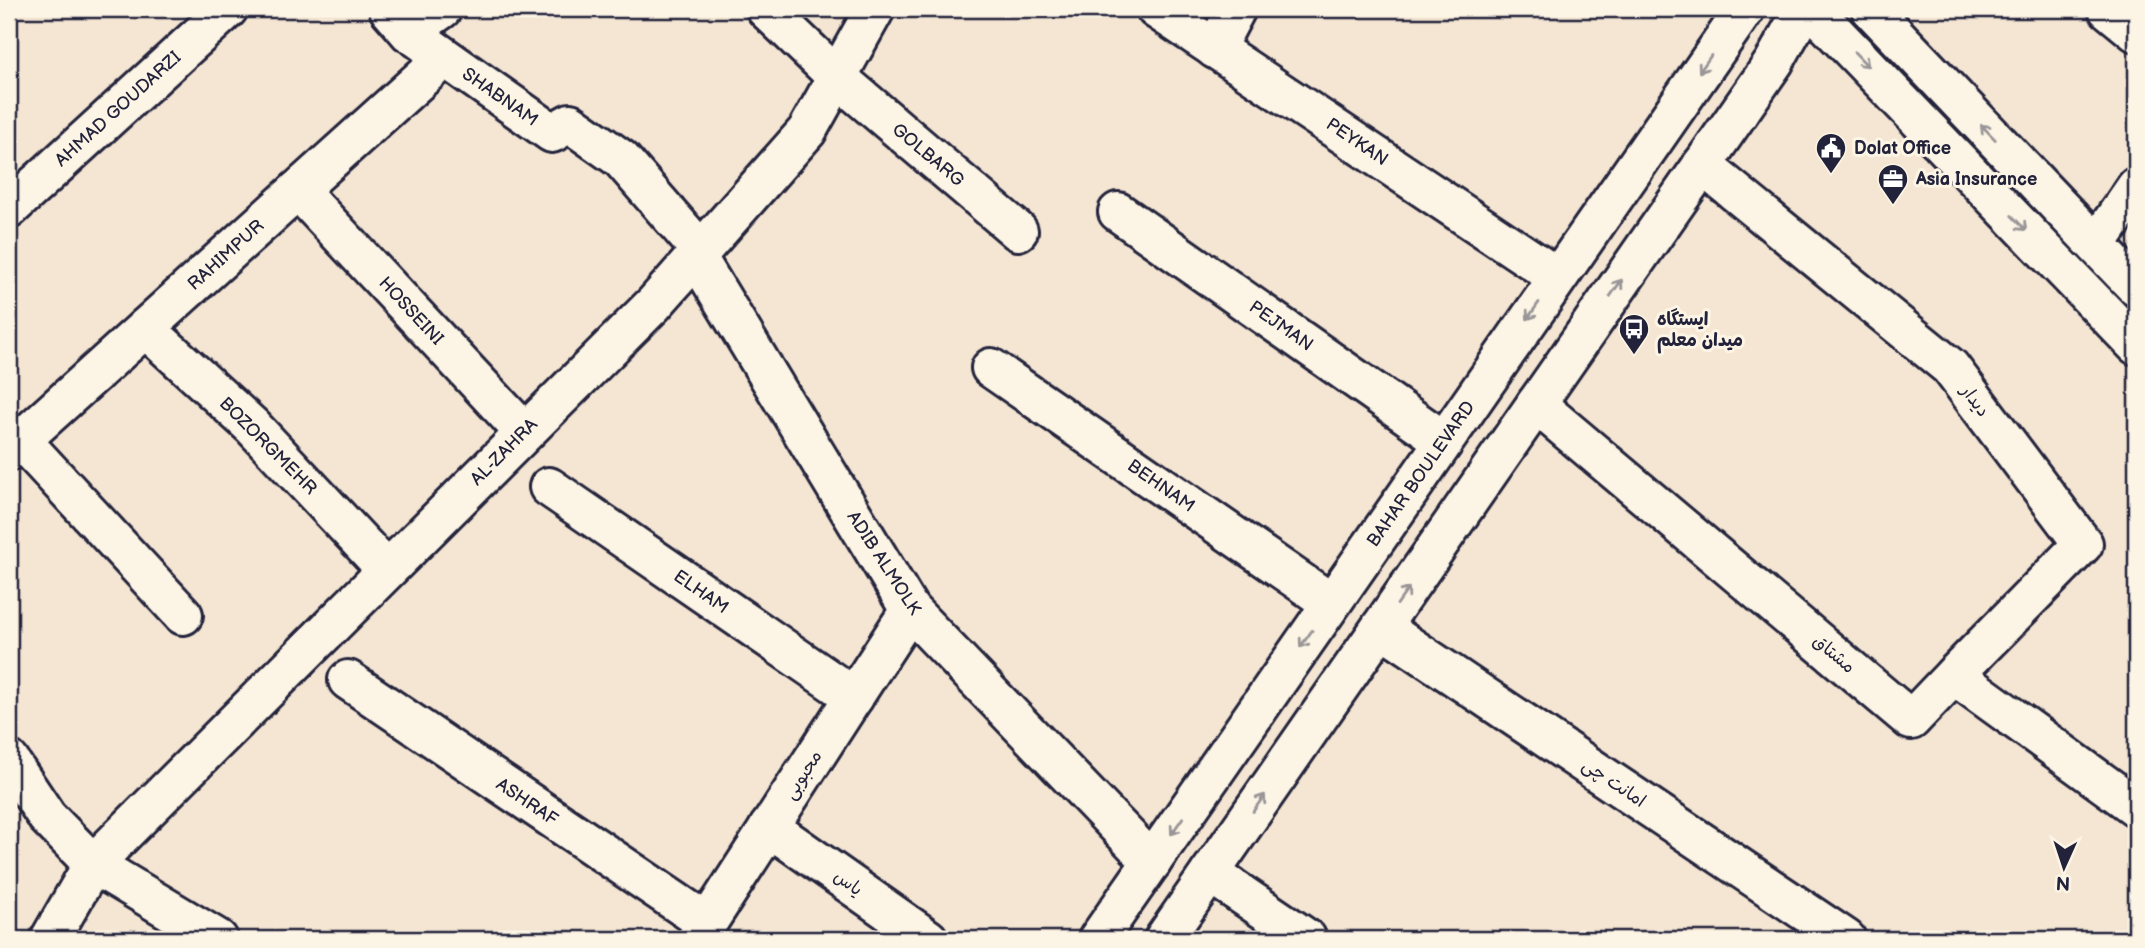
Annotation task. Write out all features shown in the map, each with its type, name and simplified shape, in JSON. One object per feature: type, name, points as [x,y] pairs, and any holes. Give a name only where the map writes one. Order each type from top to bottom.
[{"type":"street","name":"AHMAD GOUDARZI","points":[[9,209],[228,9]]},
{"type":"street","points":[[399,20],[442,9]]},
{"type":"street","name":"GOLBARG","points":[[766,9],[838,78],[1018,230]]},
{"type":"street","name":"AL-ZAHRA","points":[[50,939],[93,864],[654,304],[807,131],[875,9]]},
{"type":"street","name":"PEYKAN","points":[[1156,9],[1557,277]]},
{"type":"street","points":[[1215,49],[1236,9]]},
{"type":"street","name":"BAHAR BOULEVARD","points":[[1098,939],[1656,133],[1745,9]]},
{"type":"street","points":[[1164,939],[1809,9],[2136,345]]},
{"type":"street","points":[[1871,9],[2136,287]]},
{"type":"street","points":[[2108,9],[2136,32]]},
{"type":"street","name":"SHABNAM","points":[[399,20],[444,58],[552,133],[570,123],[621,159],[698,254]]},
{"type":"street","name":"RAHIMPUR","points":[[15,445],[444,58]]},
{"type":"street","points":[[1656,133],[1679,125],[1693,129],[1703,146],[1702,165]]},
{"type":"street","name":"دیدار","points":[[1702,165],[1950,367],[2083,544],[1955,675]]},
{"type":"street","points":[[2096,246],[2136,187]]},
{"type":"street","name":"HOSSEINI","points":[[298,190],[524,432]]},
{"type":"street","name":"PEJMAN","points":[[1118,212],[1444,441]]},
{"type":"street","name":"ADIB ALMOLK","points":[[698,254],[910,610],[1152,862]]},
{"type":"street","name":"BOZORGMEHR","points":[[145,328],[252,426],[386,569]]},
{"type":"street","name":"BEHNAM","points":[[991,368],[1331,603]]},
{"type":"street","name":"مشتاق","points":[[1536,404],[1912,720],[1955,675]]},
{"type":"street","points":[[15,445],[183,615]]},
{"type":"street","name":"ELHAM","points":[[549,487],[854,697]]},
{"type":"street","name":"محبوبی","points":[[702,931],[910,610]]},
{"type":"street","name":"امانت چی","points":[[1381,627],[1846,939]]},
{"type":"street","points":[[1955,675],[2136,807]]},
{"type":"street","points":[[1279,679],[1325,707]]},
{"type":"street","name":"ASHRAF","points":[[348,680],[702,931]]},
{"type":"street","points":[[9,760],[47,817],[93,864],[218,939]]},
{"type":"street","name":"یاس","points":[[769,827],[928,939]]},
{"type":"street","points":[[1210,873],[1307,939]]},
{"type":"place","name":"Dolat Office","points":[[1831,175]]},
{"type":"place","name":"Asia Insurance","points":[[1893,206]]},
{"type":"place","name":"ایستگاه میدان معلم","points":[[1634,356]]}]
